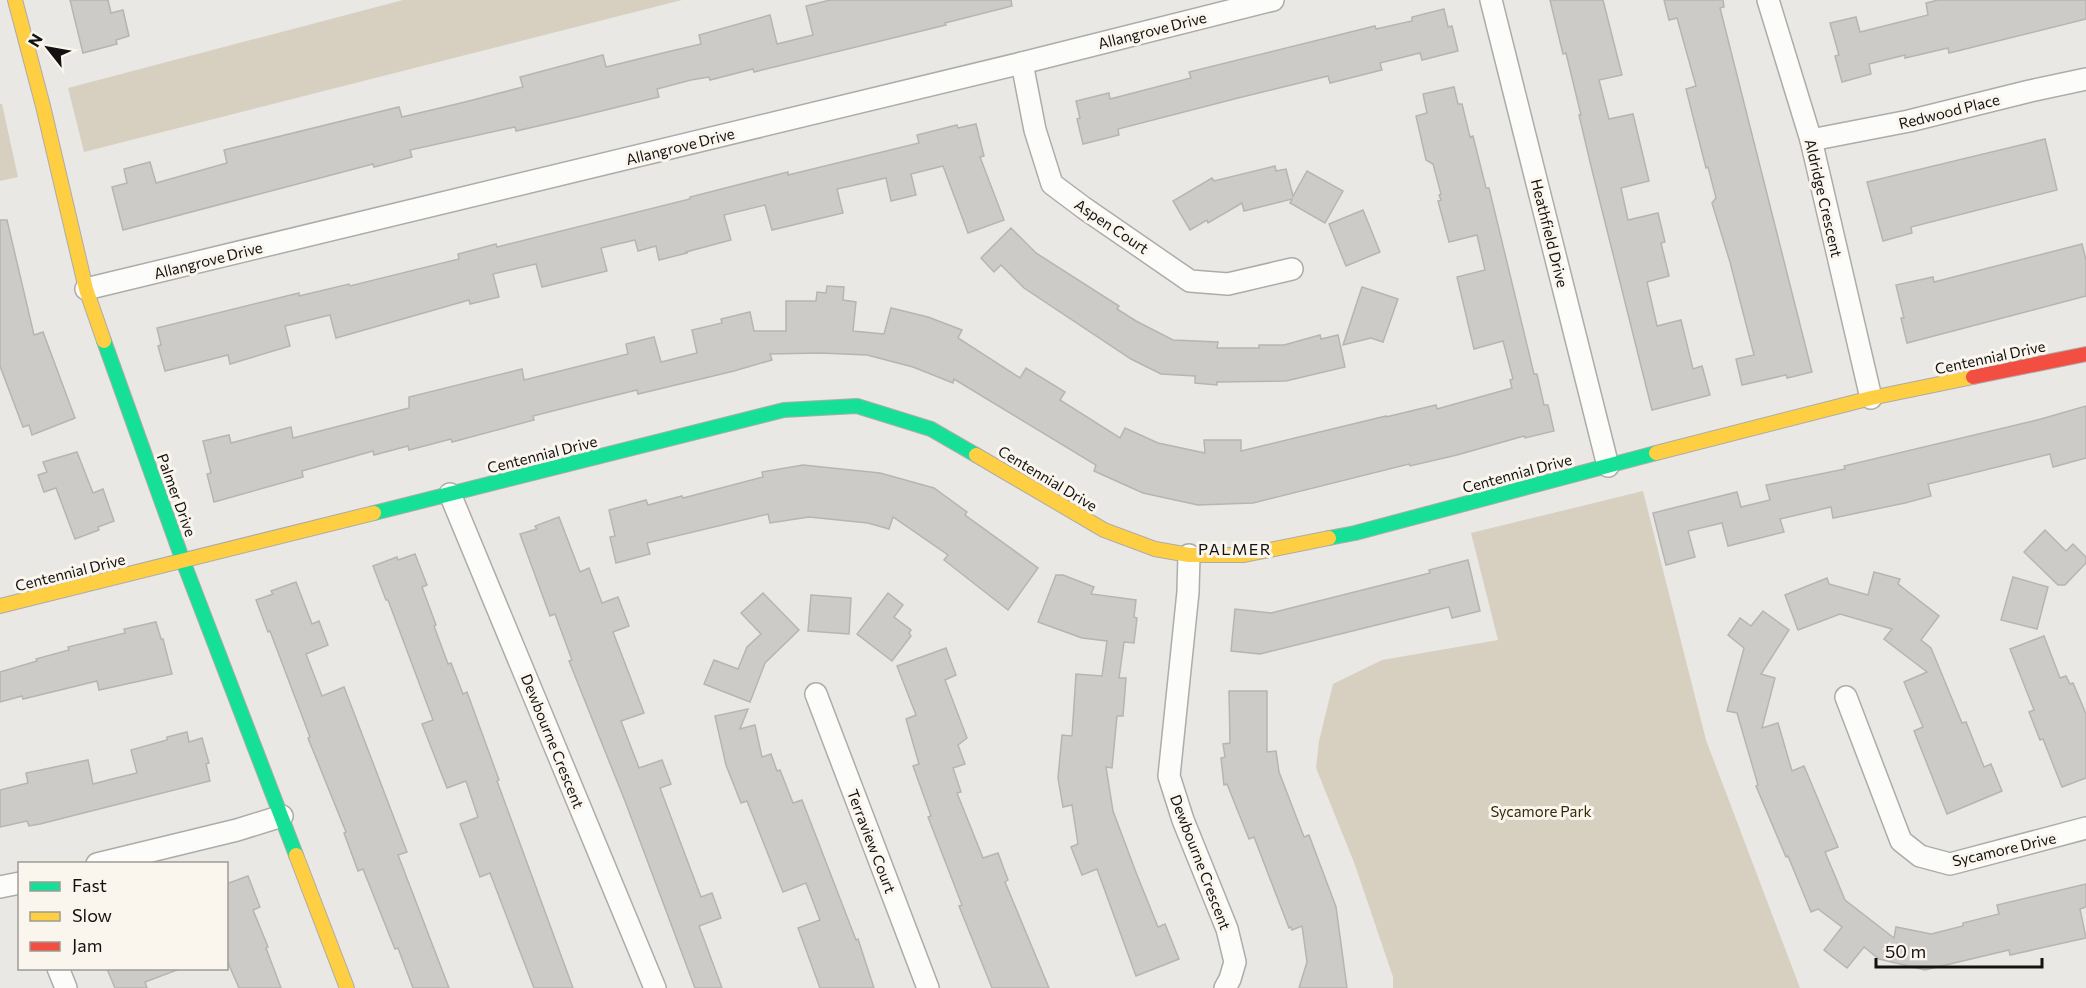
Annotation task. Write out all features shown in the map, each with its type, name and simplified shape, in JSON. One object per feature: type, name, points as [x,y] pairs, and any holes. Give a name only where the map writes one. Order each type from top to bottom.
[{"type":"street","name":"Palmer Drive","points":[[15,0],[43,106],[86,289],[183,561],[347,988]]},
{"type":"street","name":"Allangrove Drive","points":[[86,289],[1022,63],[1273,0]]},
{"type":"street","name":"Heathfield Drive","points":[[1491,0],[1608,466]]},
{"type":"street","name":"Aldridge Crescent","points":[[1768,0],[1810,140],[1871,398]]},
{"type":"street","name":"Aspen Court","points":[[1022,63],[1035,130],[1052,184],[1190,281],[1228,284],[1292,269]]},
{"type":"street","name":"Redwood Place","points":[[1810,140],[1909,122],[2086,79]]},
{"type":"street","name":"Centennial Drive","points":[[0,606],[784,410],[857,406],[931,429],[1104,530],[1155,549],[1189,555],[1244,555],[1355,533],[1871,398],[2086,354]]},
{"type":"street","name":"Dewbourne Crescent","points":[[450,494],[655,988]]},
{"type":"street","name":"Dewbourne Crescent","points":[[1189,555],[1188,592],[1169,776],[1183,820],[1227,929],[1235,962],[1225,988]]},
{"type":"street","name":"Terraview Court","points":[[816,694],[928,988]]},
{"type":"street","name":"Sycamore Drive","points":[[1846,698],[1901,841],[1920,856],[1950,864],[2086,828]]},
{"type":"street","points":[[105,862],[237,830],[282,816]]},
{"type":"street","points":[[0,887],[18,883]]},
{"type":"street","points":[[58,970],[66,988]]},
{"type":"green space","points":[[403,0],[682,0],[84,152],[68,88]]},
{"type":"green space","points":[[0,104],[2,104],[18,177],[0,181]]},
{"type":"green space","name":"Sycamore Park","points":[[1643,491],[1706,740],[1800,988],[1393,988],[1393,977],[1355,865],[1316,768],[1319,741],[1333,684],[1382,660],[1498,640],[1471,533]]},
{"type":"building","points":[[70,0],[108,0],[111,13],[123,10],[129,36],[116,40],[117,44],[83,53]]},
{"type":"building","points":[[830,0],[1011,0],[1012,6],[945,23],[946,25],[754,72],[753,69],[710,80],[709,77],[691,80],[657,89],[659,97],[577,117],[516,131],[515,127],[410,150],[412,157],[374,167],[373,164],[123,230],[112,187],[127,183],[124,169],[150,162],[156,183],[227,163],[224,150],[399,107],[402,117],[465,102],[523,87],[520,77],[603,55],[606,67],[701,44],[699,35],[770,15],[777,44],[813,35],[806,6]]},
{"type":"building","points":[[1550,0],[1603,0],[1622,75],[1599,80],[1609,119],[1633,114],[1649,181],[1621,188],[1628,220],[1658,213],[1665,242],[1661,243],[1669,276],[1647,282],[1657,326],[1681,320],[1693,369],[1702,366],[1710,395],[1652,410],[1591,166],[1566,53],[1563,54]]},
{"type":"building","points":[[1664,0],[1723,0],[1724,7],[1720,8],[1812,372],[1742,385],[1736,359],[1754,355],[1712,203],[1716,198],[1686,89],[1696,86],[1677,18],[1669,20]]},
{"type":"building","points":[[1938,0],[2086,0],[2086,19],[1949,53],[1948,48],[1869,64],[1871,74],[1842,82],[1835,56],[1839,55],[1830,23],[1856,17],[1860,32],[1928,15],[1926,3]]},
{"type":"building","points":[[1444,9],[1448,27],[1452,26],[1458,51],[1422,60],[1420,53],[1380,63],[1382,70],[1330,83],[1328,76],[1238,98],[1118,129],[1119,135],[1083,144],[1077,119],[1080,118],[1076,101],[1109,93],[1110,99],[1191,78],[1189,72],[1375,26],[1376,29],[1412,21],[1412,17]]},
{"type":"building","points":[[1454,87],[1458,104],[1462,104],[1470,137],[1473,136],[1486,188],[1489,188],[1534,374],[1537,374],[1544,405],[1548,405],[1554,431],[1525,438],[1524,436],[1457,455],[1410,466],[1409,464],[1253,503],[1198,505],[1143,493],[1094,471],[1096,465],[954,379],[953,383],[913,367],[867,355],[770,354],[772,360],[734,371],[638,394],[637,390],[588,402],[533,416],[534,420],[452,442],[451,439],[409,450],[408,446],[374,455],[373,451],[302,471],[303,477],[214,502],[207,474],[211,473],[203,441],[229,435],[231,443],[291,427],[293,438],[409,408],[409,397],[522,369],[524,380],[628,354],[626,344],[654,337],[661,362],[697,353],[692,330],[722,323],[721,319],[750,312],[754,331],[786,331],[786,301],[816,301],[817,292],[826,293],[827,286],[844,287],[843,300],[856,302],[853,331],[884,334],[891,308],[928,317],[962,330],[958,338],[1020,378],[1026,368],[1065,392],[1060,400],[1120,438],[1125,428],[1158,443],[1205,453],[1204,440],[1241,440],[1241,451],[1436,405],[1437,409],[1512,388],[1510,380],[1513,379],[1503,341],[1474,349],[1457,277],[1485,270],[1477,235],[1449,242],[1438,201],[1441,200],[1439,195],[1441,194],[1433,164],[1426,160],[1416,116],[1427,113],[1423,94]]},
{"type":"building","points":[[976,124],[984,156],[980,157],[1004,220],[968,233],[943,166],[911,174],[916,195],[891,201],[886,178],[837,189],[843,213],[772,230],[765,205],[724,215],[731,240],[687,253],[659,260],[656,246],[638,251],[635,240],[601,248],[607,271],[542,287],[536,264],[493,274],[499,297],[470,304],[469,300],[336,338],[330,315],[285,326],[290,346],[230,364],[228,355],[165,371],[158,346],[161,345],[157,328],[299,293],[299,296],[349,284],[350,286],[459,259],[458,254],[496,244],[497,247],[788,172],[788,175],[919,143],[917,135],[957,125],[958,128]]},
{"type":"building","points":[[2045,139],[2057,190],[1911,227],[1912,233],[1883,241],[1867,182]]},
{"type":"building","points":[[1275,166],[1276,171],[1286,169],[1293,196],[1307,171],[1343,191],[1325,223],[1290,203],[1292,199],[1244,211],[1242,203],[1208,223],[1207,220],[1190,230],[1173,201],[1212,178],[1214,181]]},
{"type":"building","points":[[1363,210],[1380,252],[1346,266],[1329,224]]},
{"type":"building","points":[[0,220],[7,220],[34,335],[43,332],[75,418],[32,435],[29,425],[23,427],[0,366]]},
{"type":"building","points":[[1011,228],[1036,253],[1119,306],[1117,309],[1173,340],[1218,342],[1217,348],[1259,348],[1259,345],[1284,345],[1320,335],[1321,339],[1338,335],[1345,367],[1286,381],[1217,382],[1217,385],[1195,383],[1195,376],[1161,374],[1131,359],[1024,288],[1001,265],[994,272],[981,258]]},
{"type":"building","points":[[2082,244],[2086,260],[2086,296],[1907,343],[1896,285],[1933,277],[1934,282]]},
{"type":"building","points":[[1362,287],[1398,299],[1383,342],[1371,338],[1343,345]]},
{"type":"building","points":[[2086,406],[2086,458],[2053,467],[2050,454],[1928,484],[1931,496],[1905,503],[1833,518],[1831,507],[1780,519],[1784,532],[1728,546],[1722,523],[1688,531],[1695,557],[1666,565],[1653,513],[1737,492],[1741,507],[1770,500],[1766,485],[1845,469],[1844,466]]},
{"type":"building","points":[[77,452],[93,493],[103,489],[114,521],[98,527],[99,530],[75,539],[56,488],[44,492],[38,475],[47,472],[43,462]]},
{"type":"building","points":[[803,465],[880,473],[934,488],[967,512],[965,515],[1038,568],[1008,610],[944,560],[948,555],[893,517],[889,529],[868,523],[809,517],[770,523],[768,514],[647,543],[650,554],[616,563],[610,537],[615,536],[609,510],[646,500],[648,505],[682,496],[683,498],[763,477],[762,472]]},
{"type":"building","points":[[559,517],[580,572],[589,568],[602,603],[618,597],[629,626],[613,632],[644,713],[621,721],[639,768],[662,760],[671,784],[660,788],[701,897],[712,893],[721,918],[699,926],[722,988],[695,988],[625,801],[569,661],[572,660],[555,614],[550,616],[520,534],[537,529],[535,526]]},
{"type":"building","points":[[2045,530],[2066,551],[2073,544],[2086,557],[2086,563],[2065,585],[2058,585],[2024,552]]},
{"type":"building","points":[[415,554],[427,585],[422,587],[436,625],[434,626],[448,664],[451,663],[463,694],[467,692],[573,988],[534,988],[490,873],[480,877],[460,824],[478,817],[466,781],[447,788],[422,724],[433,720],[373,566],[397,557],[398,560]]},
{"type":"building","points":[[1468,560],[1480,611],[1452,618],[1449,607],[1260,654],[1231,651],[1235,609],[1271,613],[1430,573],[1429,570]]},
{"type":"building","points":[[1874,572],[1900,579],[1898,584],[1939,616],[1921,640],[1931,648],[1962,723],[1966,722],[1984,767],[1991,764],[2002,791],[1947,814],[1914,731],[1923,727],[1904,682],[1927,672],[1884,639],[1892,629],[1840,614],[1798,630],[1785,595],[1827,578],[1829,584],[1868,595]]},
{"type":"building","points":[[1056,575],[1063,575],[1094,587],[1091,594],[1136,600],[1134,617],[1137,618],[1134,643],[1124,642],[1119,678],[1126,678],[1123,716],[1117,716],[1112,768],[1106,767],[1113,811],[1137,875],[1158,927],[1165,924],[1179,959],[1136,976],[1097,869],[1082,875],[1071,847],[1078,844],[1072,805],[1063,807],[1058,778],[1062,735],[1072,736],[1076,674],[1102,676],[1107,641],[1082,638],[1038,622]]},
{"type":"building","points":[[2013,577],[2048,587],[2037,629],[2001,620]]},
{"type":"building","points":[[296,582],[312,624],[319,621],[328,645],[306,654],[322,696],[344,687],[407,852],[398,855],[449,988],[413,988],[363,869],[358,871],[344,833],[346,832],[308,738],[310,737],[270,631],[268,632],[256,600],[273,594],[271,591]]},
{"type":"building","points":[[763,593],[799,630],[765,663],[750,702],[704,684],[714,660],[738,669],[747,647],[761,634],[741,613]]},
{"type":"building","points":[[888,593],[903,605],[894,617],[911,630],[909,633],[911,636],[892,661],[857,634]]},
{"type":"building","points":[[811,595],[851,598],[849,634],[808,631]]},
{"type":"building","points":[[1763,611],[1789,630],[1761,674],[1775,678],[1762,728],[1778,723],[1792,771],[1804,766],[1838,847],[1825,852],[1845,900],[1894,938],[1896,927],[1931,934],[1999,914],[1997,905],[2086,884],[2086,907],[2080,909],[2086,938],[2010,955],[2009,950],[1925,970],[1879,959],[1864,947],[1847,968],[1824,950],[1842,927],[1818,909],[1811,912],[1756,786],[1758,785],[1737,713],[1727,711],[1744,648],[1728,635],[1740,618],[1751,626]]},
{"type":"building","points":[[156,622],[172,674],[99,690],[97,681],[23,699],[22,696],[0,702],[0,672],[69,650],[68,647],[125,633],[124,629]]},
{"type":"building","points":[[2044,636],[2060,678],[2066,676],[2070,684],[2073,683],[2086,714],[2086,778],[2062,787],[2043,739],[2040,740],[2029,712],[2034,710],[2010,649]]},
{"type":"building","points":[[946,648],[956,675],[945,680],[967,738],[958,745],[965,764],[953,768],[961,792],[957,793],[983,858],[998,853],[1008,880],[1005,882],[1049,988],[992,988],[959,906],[962,905],[928,817],[931,816],[913,766],[919,764],[906,719],[916,715],[897,666]]},
{"type":"building","points":[[1229,691],[1267,691],[1267,752],[1276,751],[1279,772],[1304,837],[1309,835],[1336,907],[1347,988],[1299,988],[1307,962],[1302,926],[1292,930],[1291,927],[1289,928],[1254,837],[1249,839],[1227,784],[1224,785],[1221,758],[1225,757],[1223,744],[1230,743]]},
{"type":"building","points":[[748,709],[740,729],[755,725],[762,757],[771,754],[793,803],[802,800],[856,940],[858,939],[874,988],[820,988],[798,928],[820,920],[806,883],[783,892],[747,801],[741,803],[726,765],[715,716]]},
{"type":"building","points":[[187,732],[189,742],[202,738],[209,763],[206,764],[210,781],[40,824],[29,826],[27,821],[0,827],[0,790],[28,783],[26,773],[88,760],[93,784],[137,773],[131,750]]},
{"type":"building","points":[[248,876],[260,907],[253,910],[281,988],[239,988],[228,963],[228,883]]},
{"type":"building","points":[[107,970],[177,970],[145,982],[147,988],[115,988]]},
{"type":"traffic: fast","points":[[104,341],[183,561],[296,855]]},
{"type":"traffic: fast","points":[[374,513],[784,410],[857,406],[931,429],[976,455]]},
{"type":"traffic: fast","points":[[1329,538],[1656,453]]},
{"type":"traffic: slow","points":[[15,0],[43,106],[86,289],[104,341]]},
{"type":"traffic: slow","points":[[1656,453],[1871,398],[1973,377]]},
{"type":"traffic: slow","points":[[976,455],[1104,530],[1155,549],[1189,555],[1244,555],[1329,538]]},
{"type":"traffic: slow","points":[[0,606],[374,513]]},
{"type":"traffic: slow","points":[[296,855],[347,988]]},
{"type":"traffic: jam","points":[[1973,377],[2086,354]]},
{"type":"district","name":"PALMER","points":[[1235,548]]}]
